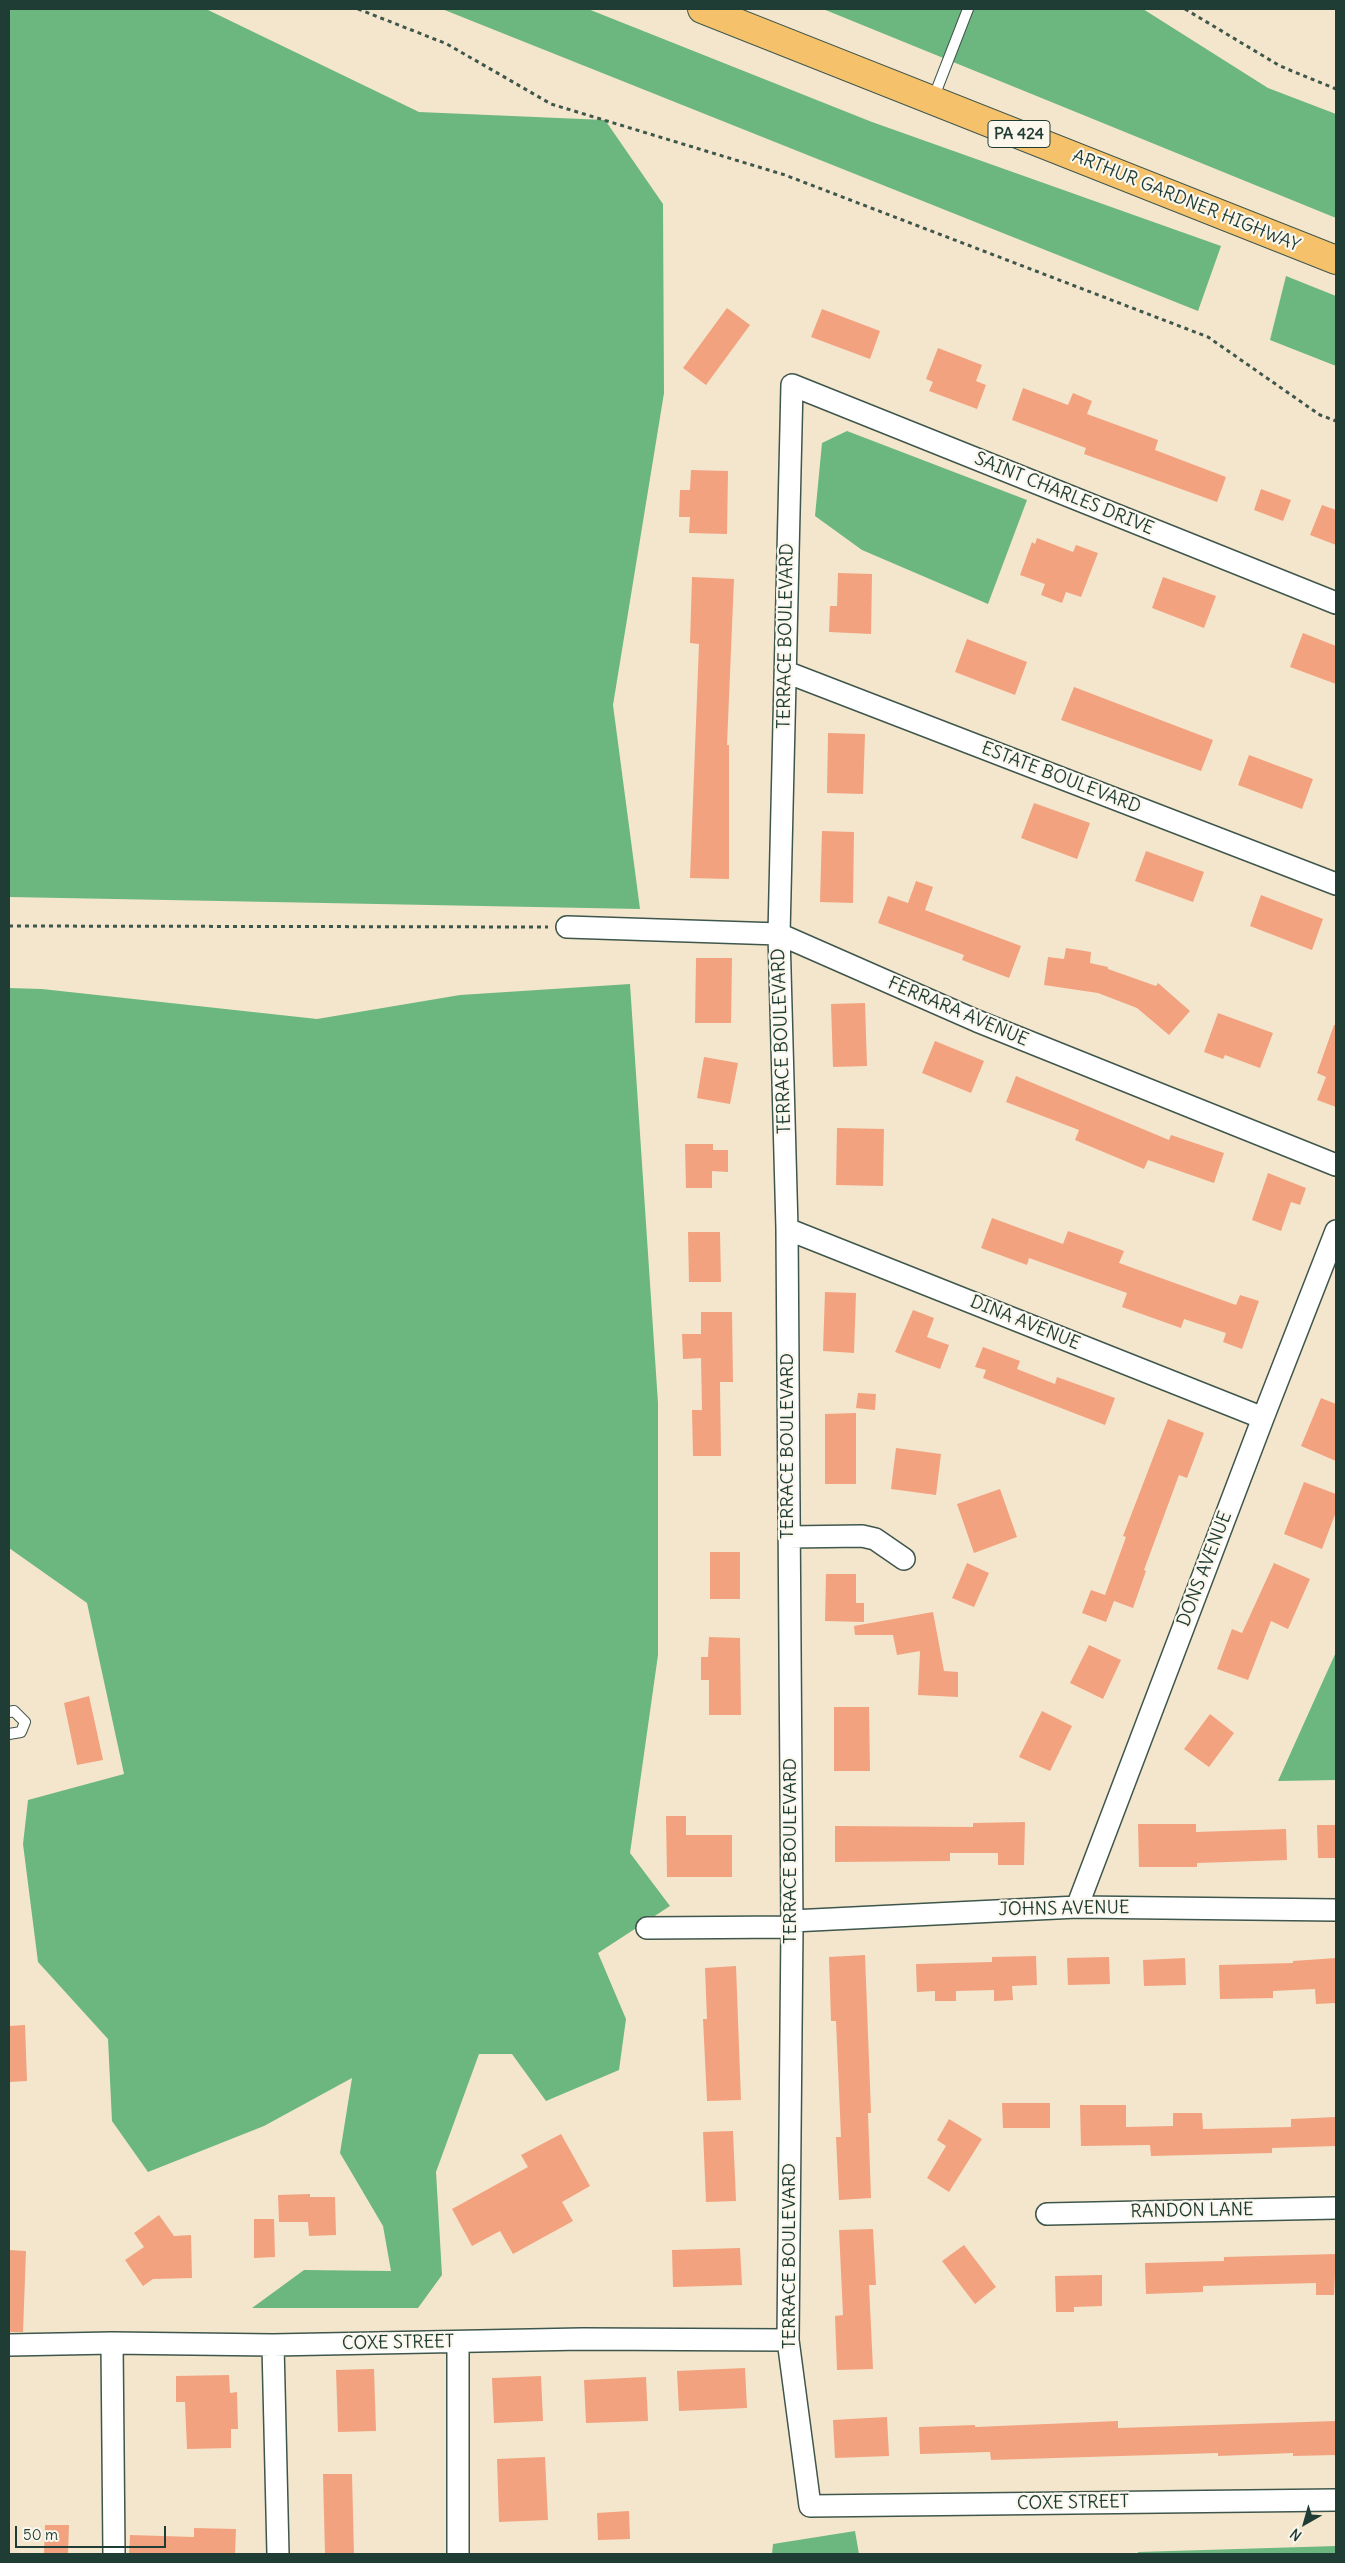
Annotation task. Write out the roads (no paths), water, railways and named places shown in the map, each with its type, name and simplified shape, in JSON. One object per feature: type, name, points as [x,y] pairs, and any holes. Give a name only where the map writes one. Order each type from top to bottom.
[{"type":"main road","name":"ARTHUR GARDNER HIGHWAY","points":[[702,9],[1336,260]]},
{"type":"street","name":"SAINT CHARLES DRIVE","points":[[792,384],[1336,603]]},
{"type":"street","name":"TERRACE BOULEVARD","points":[[792,384],[778,934],[787,1229],[792,1924],[788,2340],[810,2506]]},
{"type":"street","name":"ESTATE BOULEVARD","points":[[786,672],[1336,884]]},
{"type":"street","name":"FERRARA AVENUE","points":[[567,927],[778,934],[977,1021],[1336,1165]]},
{"type":"street","name":"DINA AVENUE","points":[[787,1229],[1263,1418]]},
{"type":"street","name":"DONS AVENUE","points":[[1077,1907],[1336,1231]]},
{"type":"street","points":[[789,1537],[862,1536],[875,1539],[904,1559]]},
{"type":"street","name":"JOHNS AVENUE","points":[[647,1928],[792,1924],[1077,1907],[1336,1910]]},
{"type":"street","name":"RANDON LANE","points":[[1047,2214],[1336,2208]]},
{"type":"street","name":"COXE STREET","points":[[9,2345],[112,2343],[273,2345],[458,2343],[582,2339],[788,2340]]},
{"type":"street","points":[[112,2343],[114,2554]]},
{"type":"street","points":[[458,2343],[458,2554]]},
{"type":"street","points":[[273,2345],[278,2554]]},
{"type":"street","name":"COXE STREET","points":[[810,2506],[1336,2500]]},
{"type":"lane","points":[[932,100],[968,9]]},
{"type":"lane","points":[[9,1712],[14,1711],[25,1722],[21,1732],[9,1734]]}]
